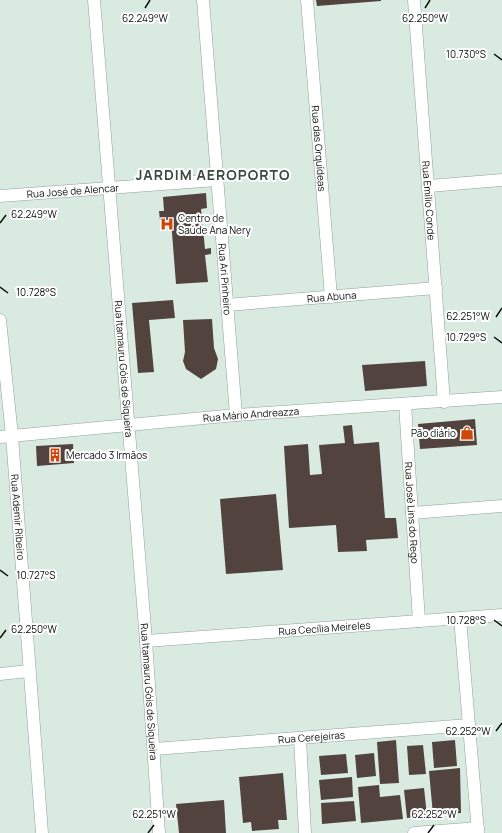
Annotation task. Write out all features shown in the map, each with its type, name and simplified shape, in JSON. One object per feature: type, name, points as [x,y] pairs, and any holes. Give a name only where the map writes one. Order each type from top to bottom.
[{"type":"street","name":"Rua Itamauru Góis de Siqueira","points":[[94,0],[108,188],[130,425],[159,833]]},
{"type":"street","name":"Rua Ari Pinheiro","points":[[203,0],[236,415]]},
{"type":"street","name":"Rua das Orquídeas","points":[[307,0],[331,297]]},
{"type":"street","name":"Rua Emílio Conde","points":[[414,0],[444,402]]},
{"type":"street","name":"Rua José de Alencar","points":[[0,196],[217,180]]},
{"type":"street","points":[[429,186],[502,180]]},
{"type":"street","name":"Rua Abuna","points":[[227,305],[436,288]]},
{"type":"street","name":"Rua Ademir Ribeiro","points":[[0,320],[6,436],[29,671],[42,833]]},
{"type":"street","name":"Rua Mário Andreazza","points":[[6,436],[236,415],[502,397]]},
{"type":"street","name":"Rua José Lins do Rego","points":[[405,404],[419,621]]},
{"type":"street","points":[[412,513],[502,506]]},
{"type":"street","name":"Rua Cecília Meireles","points":[[146,641],[502,615]]},
{"type":"street","points":[[414,833],[478,831],[460,618]]},
{"type":"street","points":[[0,674],[29,671]]},
{"type":"street","name":"Rua Cerejeiras","points":[[154,749],[469,725]]},
{"type":"street","points":[[300,738],[306,833]]},
{"type":"building","points":[[316,0],[381,0],[381,1],[317,6]]},
{"type":"building","points":[[206,193],[207,208],[201,209],[205,249],[211,248],[211,254],[205,255],[208,282],[176,284],[171,220],[160,220],[159,211],[164,211],[163,197]]},
{"type":"building","points":[[173,300],[175,318],[149,320],[154,372],[138,373],[132,303]]},
{"type":"building","points":[[212,319],[214,348],[218,359],[216,369],[201,379],[186,369],[183,361],[185,352],[183,320]]},
{"type":"building","points":[[425,361],[427,386],[365,391],[362,365]]},
{"type":"building","points":[[475,419],[477,445],[420,449],[418,424]]},
{"type":"building","points":[[352,425],[354,444],[379,442],[385,518],[396,518],[398,538],[366,540],[367,551],[338,552],[336,525],[289,528],[284,446],[308,444],[310,475],[322,474],[319,445],[345,443],[343,426]]},
{"type":"building","name":"Mercado 3 Irmãos","points":[[73,444],[74,463],[37,466],[36,446]]},
{"type":"building","points":[[276,494],[283,570],[226,574],[220,499]]},
{"type":"building","points":[[396,740],[399,783],[380,784],[377,742]]},
{"type":"building","points":[[455,740],[457,766],[434,768],[432,742]]},
{"type":"building","points":[[423,745],[426,774],[409,775],[407,746]]},
{"type":"building","points":[[374,753],[376,776],[357,778],[355,755]]},
{"type":"building","points":[[346,754],[348,773],[321,775],[319,756]]},
{"type":"building","points":[[460,768],[461,813],[433,815],[429,771]]},
{"type":"building","points":[[283,773],[287,820],[278,820],[279,829],[252,831],[251,822],[243,823],[239,777]]},
{"type":"building","points":[[352,777],[353,797],[321,800],[319,780]]},
{"type":"building","points":[[379,785],[380,797],[400,795],[403,819],[361,823],[358,787]]},
{"type":"building","points":[[424,788],[427,816],[407,818],[404,790]]},
{"type":"building","points":[[224,800],[226,833],[179,833],[176,804]]},
{"type":"building","points":[[354,801],[356,821],[322,824],[321,803]]},
{"type":"place","name":"Centro de Saúde Ana Nery","points":[[167,224]]},
{"type":"place","name":"Pão diário","points":[[467,433]]},
{"type":"place","name":"Mercado 3 Irmãos","points":[[55,455]]},
{"type":"district","name":"JARDIM AEROPORTO","points":[[213,174]]}]
